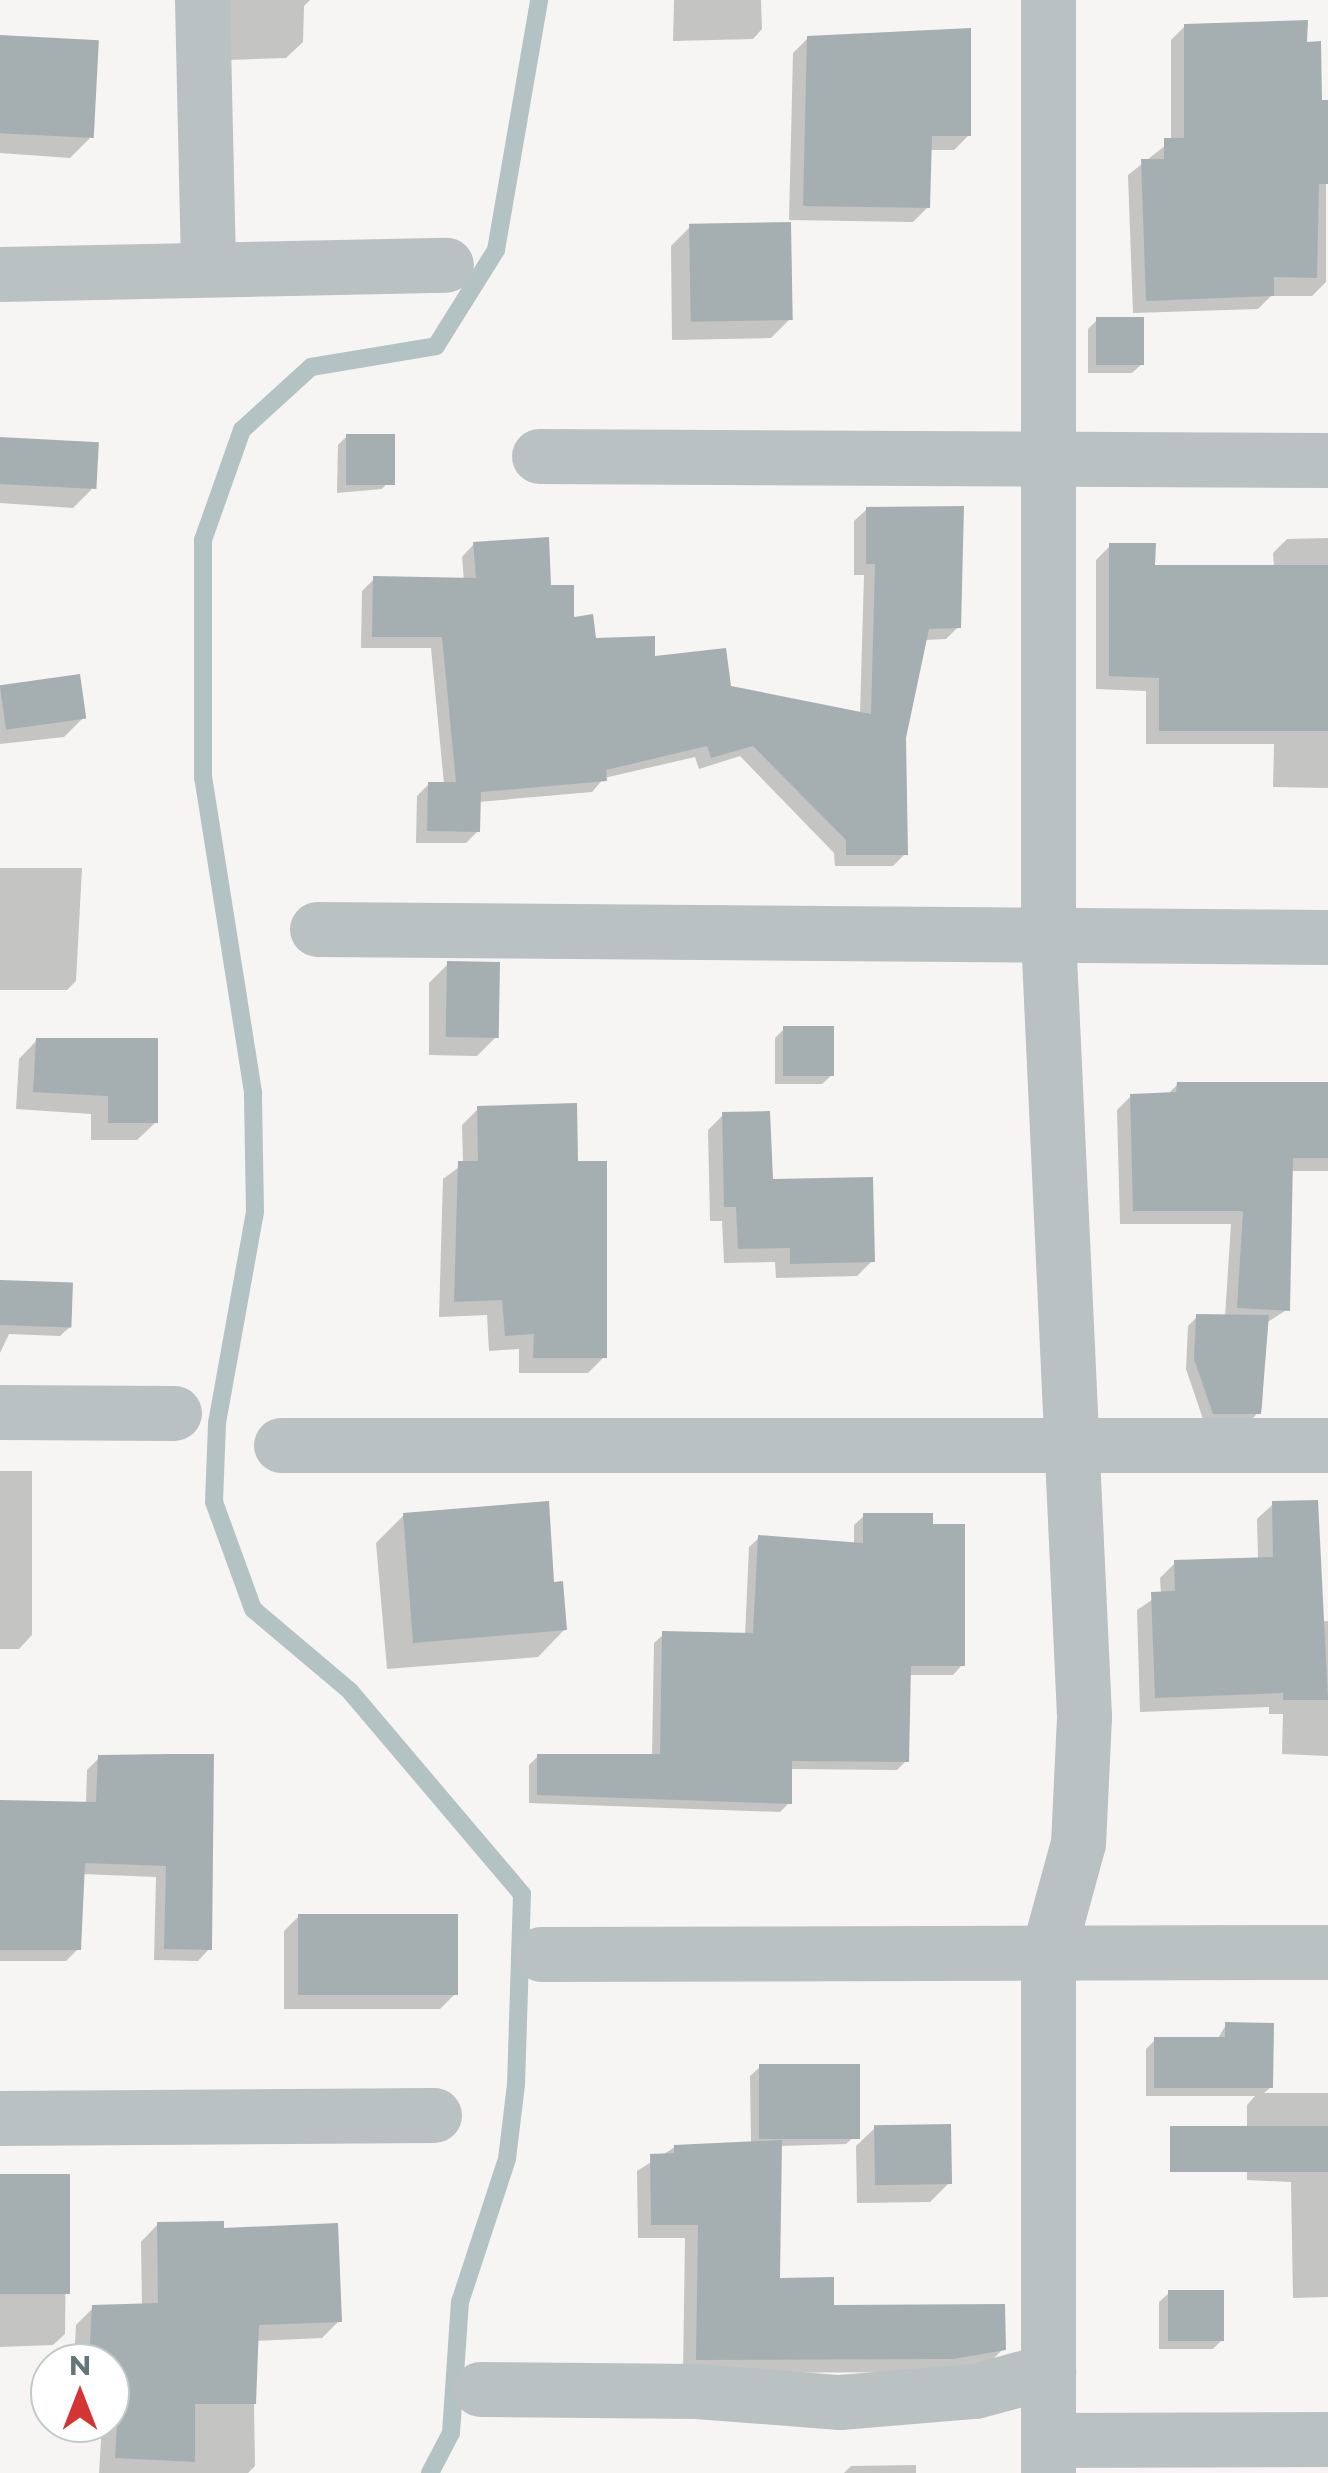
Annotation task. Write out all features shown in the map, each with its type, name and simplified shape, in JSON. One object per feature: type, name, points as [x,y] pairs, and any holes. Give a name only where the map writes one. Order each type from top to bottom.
[{"type":"street","points":[[202,0],[208,266]]},
{"type":"street","points":[[1048,0],[1048,935],[1084,1735],[1078,1842],[1048,1953],[1048,2456],[1328,2440]]},
{"type":"street","points":[[0,274],[208,266],[446,265]]},
{"type":"street","points":[[539,456],[1328,460]]},
{"type":"street","points":[[317,929],[1328,936]]},
{"type":"street","points":[[0,1412],[174,1413]]},
{"type":"street","points":[[281,1444],[1328,1444]]},
{"type":"street","points":[[541,1954],[1328,1952]]},
{"type":"street","points":[[0,2118],[434,2115]]},
{"type":"street","points":[[480,2389],[696,2391],[840,2402],[975,2391],[1048,2370]]},
{"type":"building","points":[[1308,20],[1307,42],[1321,41],[1322,100],[1328,100],[1328,184],[1319,184],[1317,278],[1274,277],[1274,296],[1146,301],[1141,159],[1164,159],[1164,138],[1184,138],[1184,24]]},
{"type":"building","points":[[971,28],[971,136],[932,136],[930,208],[803,206],[807,36]]},
{"type":"building","points":[[0,35],[99,40],[94,138],[0,133]]},
{"type":"building","points":[[791,222],[793,320],[691,322],[689,224]]},
{"type":"building","points":[[1096,317],[1144,317],[1144,365],[1096,365]]},
{"type":"building","points":[[346,434],[395,434],[395,485],[346,485]]},
{"type":"building","points":[[0,437],[99,442],[96,489],[0,484]]},
{"type":"building","points":[[964,506],[961,628],[929,629],[906,738],[908,855],[846,855],[846,840],[753,746],[711,758],[707,746],[606,770],[607,781],[481,792],[480,832],[427,831],[428,782],[456,782],[442,637],[372,637],[373,576],[476,578],[473,542],[549,537],[551,585],[574,585],[574,617],[593,614],[596,638],[655,636],[655,656],[726,648],[731,686],[871,714],[875,564],[866,564],[866,507]]},
{"type":"building","points":[[1109,543],[1156,543],[1155,565],[1328,565],[1328,731],[1159,731],[1159,678],[1109,676]]},
{"type":"building","points":[[80,674],[86,719],[6,730],[0,685]]},
{"type":"building","points":[[447,961],[500,962],[499,1038],[446,1037]]},
{"type":"building","points":[[783,1026],[834,1026],[834,1076],[783,1076]]},
{"type":"building","points":[[36,1038],[158,1038],[158,1123],[108,1123],[108,1096],[33,1092]]},
{"type":"building","points":[[1177,1082],[1328,1082],[1328,1158],[1293,1158],[1290,1311],[1237,1308],[1243,1211],[1133,1211],[1130,1094],[1176,1092]]},
{"type":"building","points":[[577,1103],[578,1161],[607,1161],[607,1358],[533,1358],[534,1334],[505,1336],[502,1300],[454,1302],[458,1161],[478,1161],[477,1106]]},
{"type":"building","points":[[770,1111],[773,1179],[873,1177],[875,1262],[790,1264],[790,1248],[738,1249],[736,1207],[724,1207],[722,1112]]},
{"type":"building","points":[[0,1280],[73,1283],[71,1328],[0,1325]]},
{"type":"building","points":[[1196,1314],[1269,1315],[1261,1414],[1213,1414],[1194,1359]]},
{"type":"building","points":[[1318,1500],[1328,1700],[1283,1700],[1283,1693],[1155,1698],[1151,1592],[1175,1591],[1174,1560],[1273,1557],[1272,1501]]},
{"type":"building","points":[[549,1501],[554,1582],[563,1581],[567,1630],[413,1643],[403,1513]]},
{"type":"building","points":[[863,1513],[933,1513],[933,1524],[965,1524],[965,1666],[911,1666],[909,1762],[792,1761],[792,1804],[537,1795],[537,1754],[660,1754],[662,1631],[753,1633],[758,1535],[863,1543]]},
{"type":"building","points":[[214,1754],[212,1950],[164,1949],[166,1866],[85,1863],[81,1950],[0,1950],[0,1800],[96,1802],[98,1755]]},
{"type":"building","points":[[298,1914],[458,1914],[458,1995],[298,1995]]},
{"type":"building","points":[[1225,2022],[1274,2023],[1273,2088],[1154,2088],[1154,2037],[1225,2037]]},
{"type":"building","points":[[759,2064],[860,2064],[860,2139],[759,2139]]},
{"type":"building","points":[[951,2124],[952,2184],[875,2185],[874,2125]]},
{"type":"building","points":[[1170,2126],[1328,2126],[1328,2172],[1170,2172]]},
{"type":"building","points":[[782,2140],[780,2278],[834,2277],[834,2305],[1005,2304],[1006,2350],[953,2359],[696,2360],[698,2225],[651,2225],[650,2154],[674,2153],[674,2145]]},
{"type":"building","points":[[0,2174],[70,2174],[70,2294],[0,2294]]},
{"type":"building","points":[[224,2221],[224,2228],[338,2223],[342,2322],[259,2325],[256,2404],[195,2404],[195,2462],[115,2458],[116,2443],[130,2443],[130,2343],[90,2343],[92,2305],[158,2303],[157,2222]]},
{"type":"building","points":[[1168,2290],[1224,2290],[1224,2341],[1168,2341]]},
{"type":"waterway","points":[[430,2473],[451,2433],[460,2302],[507,2159],[516,2085],[522,1894],[350,1691],[253,1609],[214,1502],[217,1423],[255,1212],[253,1092],[203,778],[203,540],[242,430],[311,367],[436,346],[496,250],[539,0]]}]
